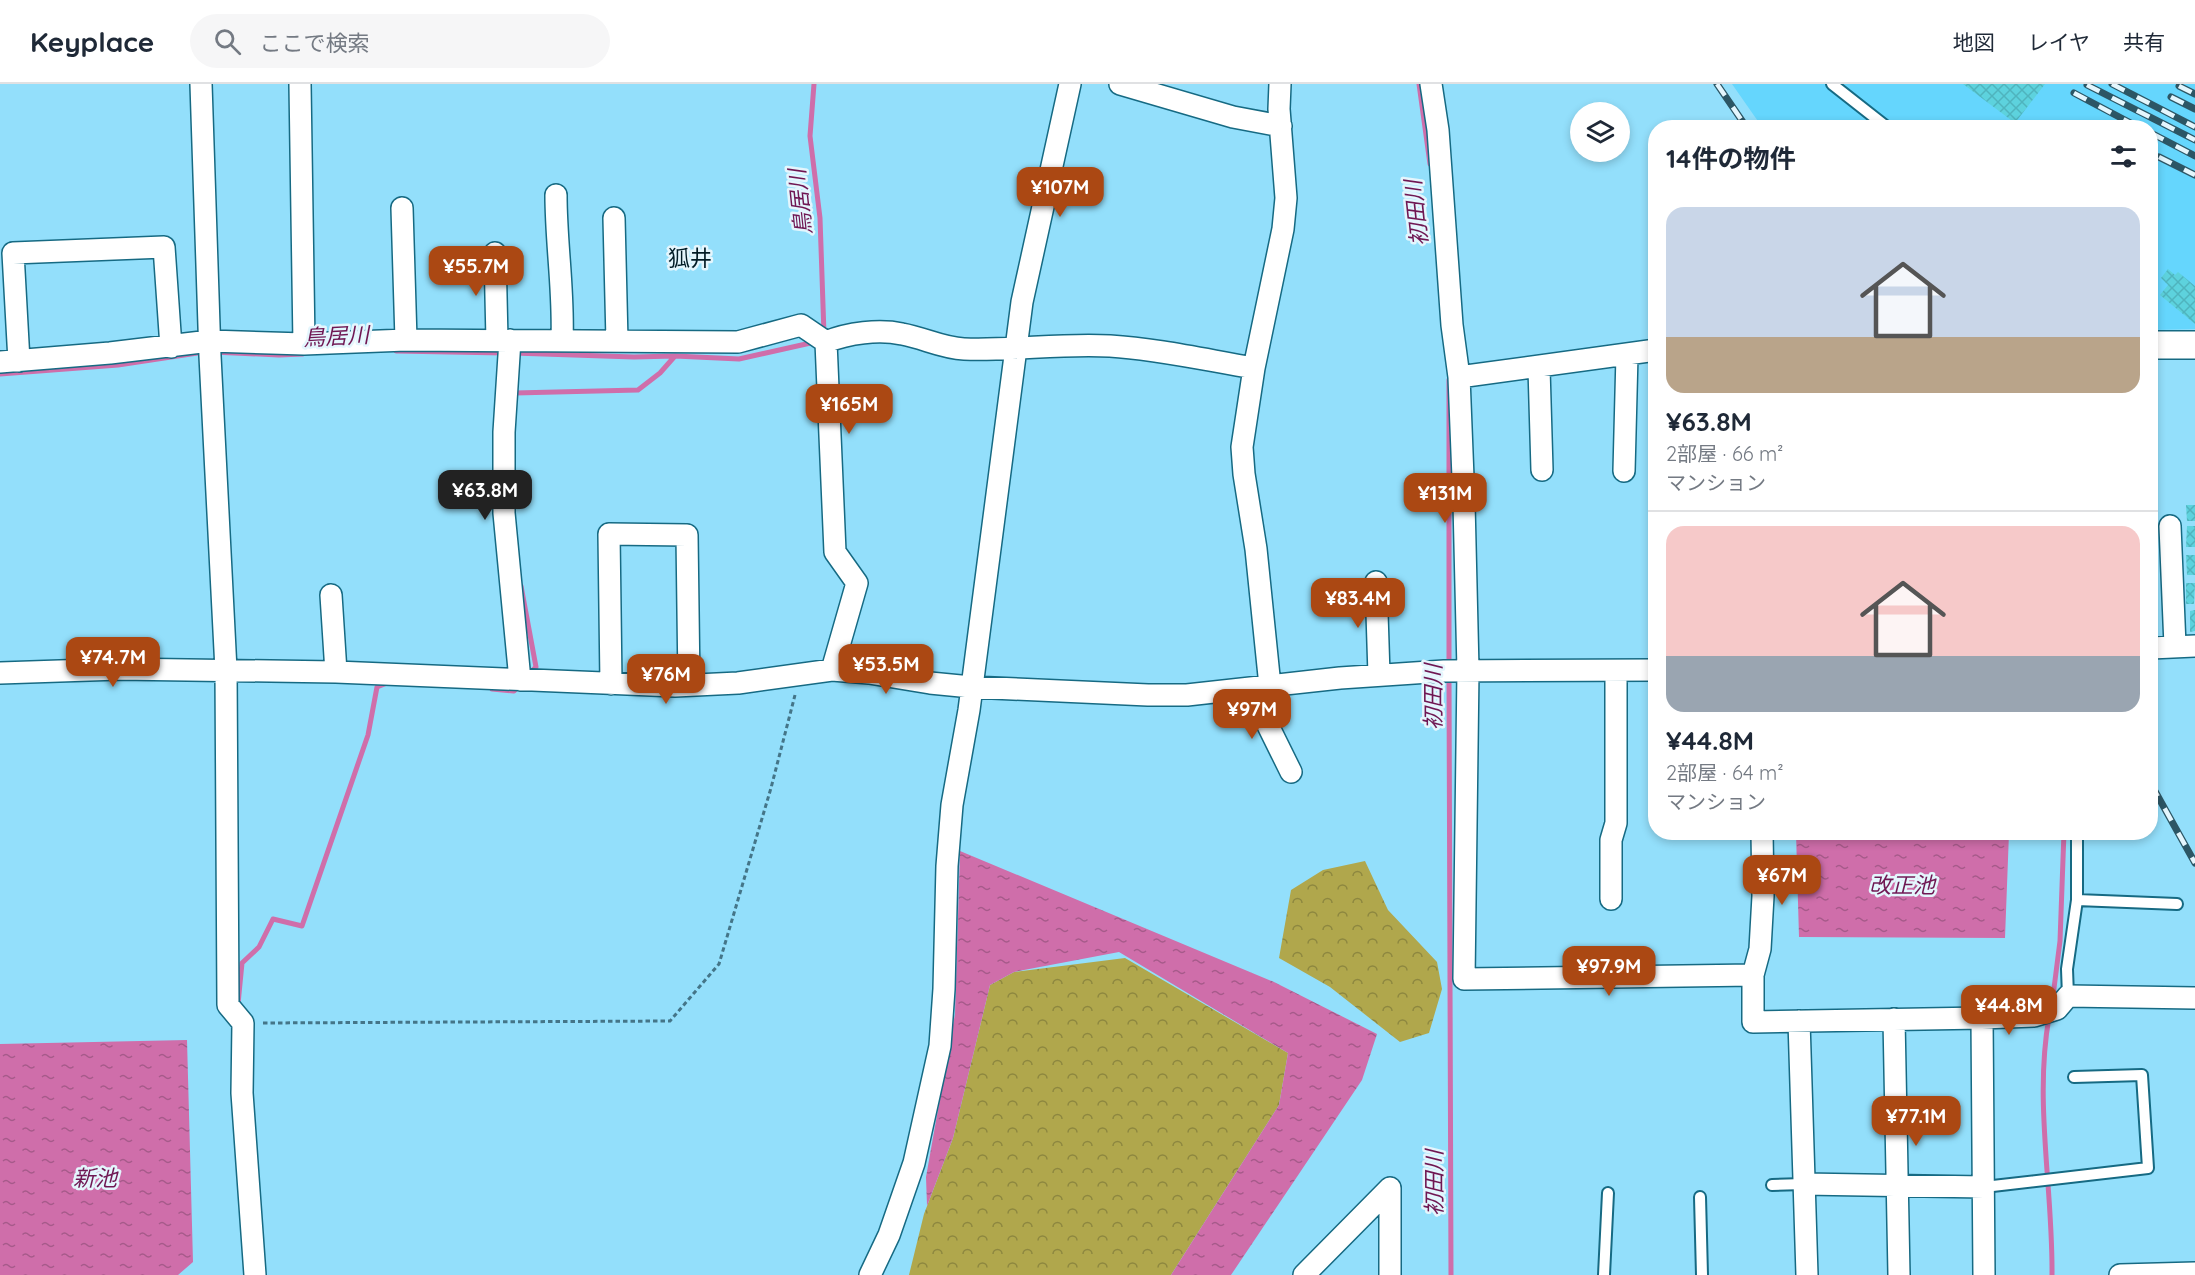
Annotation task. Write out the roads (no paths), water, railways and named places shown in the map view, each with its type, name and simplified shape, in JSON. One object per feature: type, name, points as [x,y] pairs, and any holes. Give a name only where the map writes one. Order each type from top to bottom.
[{"type":"street","points":[[201,84],[210,349],[226,670],[228,1005],[243,1023],[242,1093],[255,1275]]},
{"type":"street","points":[[300,84],[304,344]]},
{"type":"street","points":[[870,1275],[889,1235],[914,1162],[940,1046],[948,835],[971,687],[1029,267],[1070,84]]},
{"type":"street","points":[[1120,84],[1233,117],[1281,126]]},
{"type":"street","points":[[1280,84],[1286,198],[1283,229],[1254,368],[1242,447],[1256,549],[1260,687],[1291,772]]},
{"type":"street","points":[[1431,84],[1438,130],[1452,325],[1459,377],[1468,670],[1464,979],[1753,975]]},
{"type":"street","points":[[556,195],[556,233],[564,303],[562,340]]},
{"type":"street","points":[[402,208],[406,340]]},
{"type":"street","points":[[614,218],[617,341]]},
{"type":"street","points":[[171,347],[164,247],[13,253],[10,361],[171,347],[210,349],[406,340],[505,347],[562,340],[738,342],[801,325],[826,342]]},
{"type":"street","points":[[495,253],[505,347],[504,513],[525,680]]},
{"type":"street","points":[[826,342],[855,334],[891,332],[952,347],[1109,346],[1156,351],[1254,368]]},
{"type":"street","points":[[826,342],[835,552],[857,583],[832,670]]},
{"type":"street","points":[[1459,377],[1539,368],[1648,351]]},
{"type":"street","points":[[1624,471],[1627,355]]},
{"type":"street","points":[[1539,368],[1542,470]]},
{"type":"street","points":[[2158,648],[2185,646],[2170,526]]},
{"type":"street","points":[[610,684],[609,534],[687,535],[689,685]]},
{"type":"street","points":[[1376,582],[1379,675]]},
{"type":"street","points":[[331,595],[336,672]]},
{"type":"street","points":[[0,673],[119,669],[226,670],[689,685],[738,683],[832,670],[971,687],[1187,695],[1379,675],[1443,671],[1648,670]]},
{"type":"street","points":[[1611,899],[1611,840],[1616,823],[1616,671]]},
{"type":"street","points":[[1762,840],[1763,896],[1760,949],[1753,975],[1753,1022],[2034,1016],[2063,1003],[2195,998]]},
{"type":"street","points":[[1982,1018],[1984,1275]]},
{"type":"street","points":[[1894,1019],[1899,1275]]},
{"type":"street","points":[[1799,1021],[1807,1275]]},
{"type":"street","points":[[1804,1184],[1984,1187]]},
{"type":"street","points":[[1305,1275],[1390,1188],[1390,1275]]},
{"type":"street","points":[[2120,1275],[2195,1273]]},
{"type":"lane","points":[[1832,84],[1878,120]]},
{"type":"lane","points":[[2063,1003],[2076,900],[2076,840]]},
{"type":"lane","points":[[2076,900],[2177,904]]},
{"type":"lane","points":[[1984,1187],[2148,1168],[2142,1076],[2074,1077]]},
{"type":"lane","points":[[1772,1185],[1804,1184]]},
{"type":"lane","points":[[1604,1275],[1608,1193]]},
{"type":"lane","points":[[1700,1197],[1702,1275]]},
{"type":"water","name":"改正池","points":[[1796,840],[2009,840],[2005,938],[1799,937]]},
{"type":"water","points":[[960,851],[1274,982],[1377,1034],[1362,1080],[1231,1275],[1171,1275],[1279,1105],[1288,1053],[1119,952],[1014,972],[990,985],[953,1138],[927,1206],[926,1177],[955,1014]]},
{"type":"water","name":"新池","points":[[187,1040],[193,1262],[178,1275],[0,1275],[0,1044]]},
{"type":"waterway","name":"鳥居川","points":[[814,84],[810,136],[820,218],[824,334]]},
{"type":"waterway","name":"初田川","points":[[1419,84],[1430,164]]},
{"type":"waterway","points":[[514,398],[515,393],[638,390],[660,373],[675,356],[739,359],[815,342]]},
{"type":"waterway","name":"鳥居川","points":[[396,351],[504,353]]},
{"type":"waterway","name":"鳥居川","points":[[0,374],[118,365],[204,352]]},
{"type":"waterway","name":"鳥居川","points":[[213,352],[303,354]]},
{"type":"waterway","name":"鳥居川","points":[[513,353],[675,356]]},
{"type":"waterway","name":"初田川","points":[[1449,380],[1449,667]]},
{"type":"waterway","points":[[521,586],[536,667],[529,674]]},
{"type":"waterway","name":"初田川","points":[[1449,677],[1451,1275]]},
{"type":"waterway","points":[[238,1004],[242,963],[259,947],[273,919],[302,926],[368,735],[377,687],[387,683]]},
{"type":"waterway","points":[[492,689],[514,691],[519,686]]},
{"type":"waterway","points":[[2052,1004],[2060,941],[2064,840]]},
{"type":"waterway","points":[[2049,1017],[2043,1081],[2052,1275]]},
{"type":"railway","points":[[1717,84],[1742,120]]},
{"type":"railway","points":[[2112,84],[2195,127]]},
{"type":"railway","points":[[2087,85],[2156,120]]},
{"type":"railway","points":[[2179,86],[2195,94]]},
{"type":"railway","points":[[2074,93],[2125,120]]},
{"type":"railway","points":[[2171,97],[2195,109]]},
{"type":"railway","points":[[2158,121],[2195,140]]},
{"type":"railway","points":[[2158,137],[2195,156]]},
{"type":"railway","points":[[2159,157],[2195,175]]},
{"type":"railway","points":[[2158,797],[2195,863]]},
{"type":"district","name":"狐井","points":[[690,258]]}]
